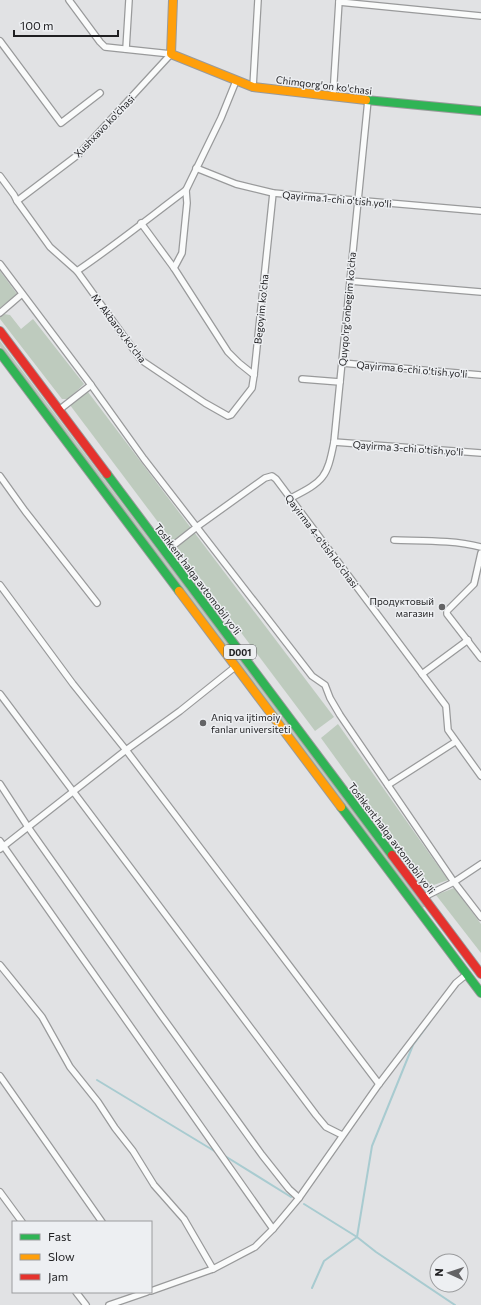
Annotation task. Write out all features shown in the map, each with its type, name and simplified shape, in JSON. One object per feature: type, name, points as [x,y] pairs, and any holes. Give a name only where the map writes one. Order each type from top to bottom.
[{"type":"main road","points":[[170,54],[173,0]]},
{"type":"main road","name":"Chimqorg'on ko'chasi","points":[[170,54],[253,87],[481,111]]},
{"type":"main road","name":"Toshkent halqa avtomobil yo'li","points":[[0,331],[480,970]]},
{"type":"main road","name":"D001","points":[[0,353],[481,993]]},
{"type":"main road","points":[[424,918],[434,910]]},
{"type":"street","points":[[69,0],[105,47],[170,54]]},
{"type":"street","points":[[126,49],[128,0]]},
{"type":"street","points":[[253,87],[258,0]]},
{"type":"street","points":[[333,96],[339,1],[481,16]]},
{"type":"street","points":[[0,41],[61,123],[100,93]]},
{"type":"street","name":"Xushxavo ko'chasi","points":[[17,201],[78,154],[170,54]]},
{"type":"street","points":[[174,268],[182,253],[187,203],[186,190],[221,118],[236,81]]},
{"type":"street","name":"Quyqo'rg'onbegim ko'cha","points":[[291,498],[312,487],[323,477],[329,465],[334,442],[368,100]]},
{"type":"street","name":"Qayirma 1-chi o'tish yo'li","points":[[196,168],[236,184],[273,193],[481,210]]},
{"type":"street","points":[[0,176],[17,201]]},
{"type":"street","points":[[76,271],[110,248],[186,190]]},
{"type":"street","name":"Begoyim ko'cha","points":[[228,416],[231,415],[252,388],[273,193]]},
{"type":"street","name":"M. Akbarov ko'cha","points":[[17,201],[50,247],[76,271],[141,360],[205,403],[228,416]]},
{"type":"street","points":[[141,223],[174,268],[228,352],[239,364],[254,375]]},
{"type":"street","points":[[0,264],[91,385],[144,459],[198,526],[312,676],[325,685],[330,698],[340,715],[454,882],[481,917]]},
{"type":"street","points":[[350,281],[481,292]]},
{"type":"street","points":[[0,313],[22,294]]},
{"type":"street","name":"Qayirma 6-chi o'tish yo'li","points":[[342,363],[481,375]]},
{"type":"street","points":[[302,380],[340,382]]},
{"type":"street","points":[[59,410],[91,385]]},
{"type":"street","name":"Qayirma 3-chi o'tish yo'li","points":[[334,442],[481,453]]},
{"type":"street","points":[[0,476],[25,511],[97,603]]},
{"type":"street","name":"Qayirma 4-o'tish ko'chasi","points":[[198,526],[265,478],[272,476],[276,479],[446,706],[447,726],[455,742],[481,776]]},
{"type":"street","points":[[166,552],[198,526]]},
{"type":"street","points":[[394,540],[469,544],[481,547]]},
{"type":"street","points":[[481,553],[474,584],[447,611],[447,614],[481,658]]},
{"type":"street","points":[[0,585],[73,684],[126,750],[379,1084]]},
{"type":"street","points":[[422,674],[468,640]]},
{"type":"street","points":[[2,848],[126,750],[180,712],[235,667]]},
{"type":"street","points":[[0,694],[316,1115],[326,1127],[342,1135]]},
{"type":"street","points":[[388,785],[455,742]]},
{"type":"street","points":[[0,784],[28,827],[262,1155],[289,1190],[299,1198]]},
{"type":"street","points":[[0,841],[2,848],[273,1229]]},
{"type":"street","points":[[424,897],[454,882],[481,864]]},
{"type":"street","points":[[0,965],[42,1017],[70,1067],[133,1150],[154,1185],[184,1219],[213,1269]]},
{"type":"street","points":[[152,1291],[213,1269],[255,1247],[273,1229],[299,1198],[379,1084],[456,983],[467,974]]},
{"type":"street","points":[[0,1076],[101,1221]]},
{"type":"street","points":[[0,1192],[21,1221]]},
{"type":"street","points":[[77,1293],[86,1305]]},
{"type":"street","points":[[109,1305],[144,1293]]},
{"type":"green space","points":[[0,271],[17,294],[0,308]]},
{"type":"green space","points":[[4,314],[10,315],[21,329],[33,319],[84,384],[68,399],[62,399],[0,319],[0,316]]},
{"type":"green space","points":[[0,341],[426,906],[422,908],[0,347]]},
{"type":"green space","points":[[88,392],[334,717],[315,731],[70,405]]},
{"type":"green space","points":[[338,724],[448,880],[428,886],[321,738]]},
{"type":"green space","points":[[454,888],[481,924],[481,953],[436,895]]},
{"type":"waterway","points":[[312,1288],[324,1261],[357,1237],[372,1146],[413,1045],[430,1022]]},
{"type":"waterway","points":[[97,1080],[216,1152]]},
{"type":"waterway","points":[[225,1156],[291,1197]]},
{"type":"waterway","points":[[304,1204],[357,1237],[376,1252],[455,1305]]},
{"type":"traffic: fast","points":[[366,100],[481,111]]},
{"type":"traffic: fast","points":[[0,353],[179,591]]},
{"type":"traffic: fast","points":[[107,474],[392,855]]},
{"type":"traffic: fast","points":[[341,807],[481,993]]},
{"type":"traffic: slow","points":[[173,0],[171,54],[253,87],[366,100]]},
{"type":"traffic: slow","points":[[179,591],[341,807]]},
{"type":"traffic: jam","points":[[0,331],[107,474]]},
{"type":"traffic: jam","points":[[392,855],[481,974]]},
{"type":"place","name":"Продуктовый магазин","points":[[442,607]]},
{"type":"place","name":"Aniq va ijtimoiy fanlar universiteti","points":[[203,723]]}]
